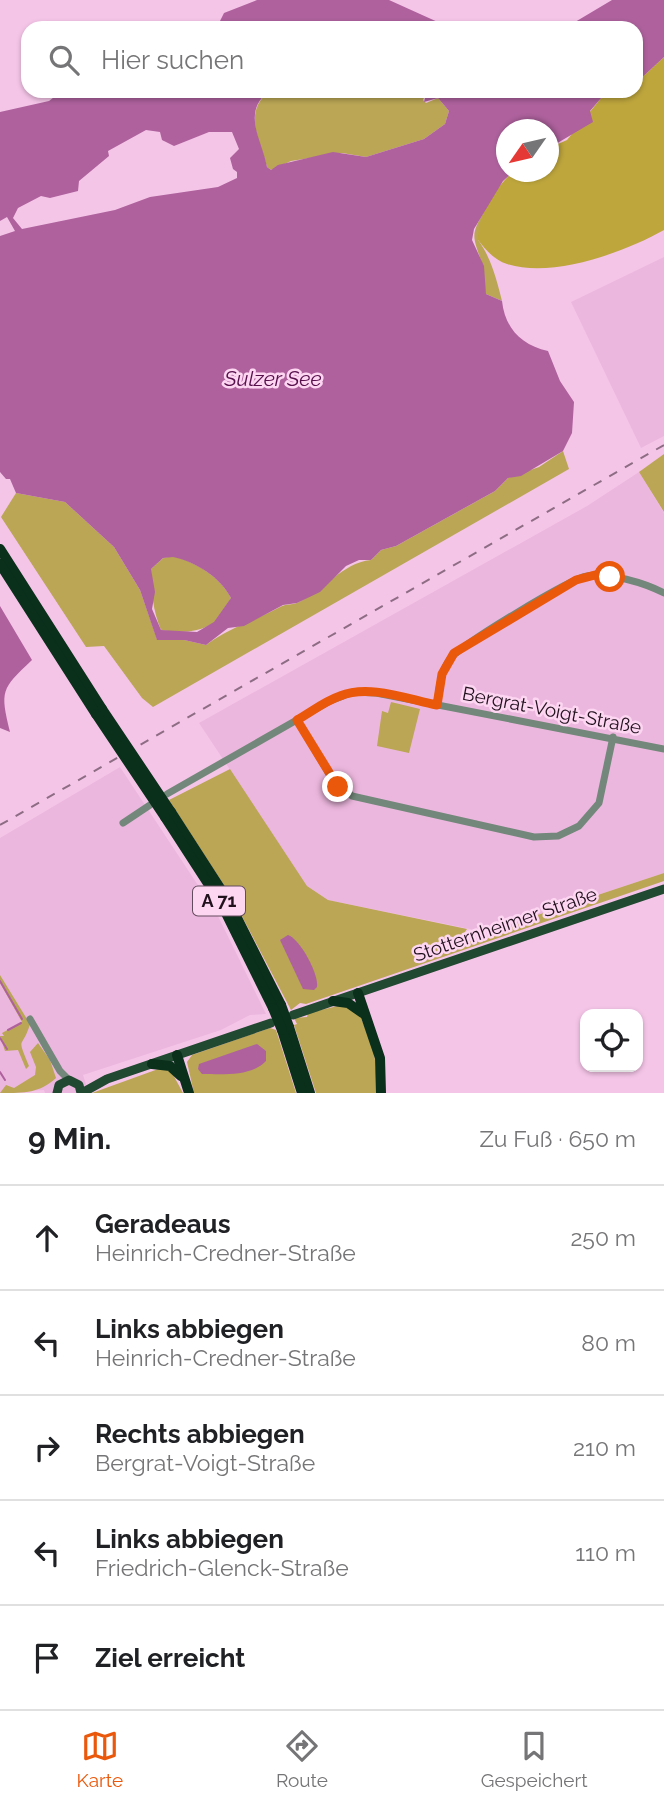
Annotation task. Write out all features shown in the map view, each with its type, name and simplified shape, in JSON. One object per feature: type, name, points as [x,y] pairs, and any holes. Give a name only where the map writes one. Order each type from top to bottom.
[{"type":"highway","name":"A 71","points":[[0,549],[99,711]]},
{"type":"highway","name":"A 71","points":[[0,564],[229,902],[277,1007],[308,1093]]},
{"type":"highway","points":[[358,993],[380,1058],[381,1093]]},
{"type":"highway","points":[[333,1002],[348,1003],[366,1016]]},
{"type":"highway","points":[[177,1055],[189,1093]]},
{"type":"highway","points":[[152,1063],[170,1066],[183,1078]]},
{"type":"main road","name":"Stotternheimer Straße","points":[[293,1015],[664,888]]},
{"type":"main road","points":[[57,1091],[69,1080],[81,1090],[271,1023]]},
{"type":"street","points":[[437,705],[442,674],[454,653],[576,580],[604,576],[648,586],[664,593]]},
{"type":"street","name":"Bergrat-Voigt-Straße","points":[[167,794],[341,695],[352,692],[376,693],[664,749]]},
{"type":"street","points":[[297,720],[332,779],[352,796],[538,838],[568,832],[590,817],[599,803],[613,737]]},
{"type":"street","points":[[122,823],[150,806]]},
{"type":"street","points":[[30,1018],[60,1071],[69,1080]]},
{"type":"street","points":[[57,1091],[60,1071]]},
{"type":"shaded area","points":[[664,57],[664,230],[629,247],[566,266],[525,268],[502,262],[491,254],[478,240],[479,231],[488,203],[504,182],[559,182],[559,144],[567,140],[601,98],[643,98],[643,76]]},
{"type":"shaded area","points":[[424,98],[426,103],[438,98],[449,111],[445,124],[424,139],[366,157],[342,153],[291,161],[271,170],[267,167],[255,127],[257,108],[262,99]]},
{"type":"shaded area","points":[[485,210],[478,240],[490,261],[502,301],[486,294],[474,235]]},
{"type":"shaded area","points":[[664,257],[664,436],[641,448],[571,302]]},
{"type":"shaded area","points":[[563,451],[569,469],[153,707],[142,698],[104,646],[86,647],[1,517],[16,493],[65,502],[114,547],[140,590],[157,639],[184,640],[206,645],[242,624],[307,598],[351,566],[371,560],[381,550],[396,546],[495,491],[508,478],[539,467]]},
{"type":"shaded area","points":[[664,454],[664,512],[639,472]]},
{"type":"shaded area","points":[[639,472],[664,513],[664,873],[495,929],[475,930],[328,900],[307,886],[199,723],[587,506]]},
{"type":"shaded area","points":[[173,556],[206,571],[221,583],[231,598],[220,618],[212,624],[193,631],[161,630],[153,601],[151,569],[163,558]]},
{"type":"shaded area","points":[[391,702],[420,709],[409,753],[377,746],[382,711],[388,713]]},
{"type":"shaded area","points":[[120,767],[217,914],[266,1014],[250,1015],[221,1030],[83,1075],[89,1093],[45,1093],[44,1090],[0,1093],[0,838]]},
{"type":"shaded area","points":[[230,769],[307,886],[328,900],[467,929],[460,939],[479,942],[494,936],[495,929],[664,873],[664,881],[306,1004],[300,1003],[291,1010],[233,899],[169,800]]},
{"type":"shaded area","points":[[0,975],[30,1024],[22,1043],[29,1066],[26,1069],[18,1050],[5,1051],[0,1036],[4,1036],[2,1033],[22,1022],[0,983]]},
{"type":"shaded area","points":[[342,1005],[359,1013],[374,1050],[378,1093],[316,1093],[294,1018],[307,1017],[308,1013]]},
{"type":"shaded area","points":[[270,1028],[276,1030],[296,1093],[194,1093],[187,1062],[192,1055]]},
{"type":"shaded area","points":[[38,1043],[50,1060],[56,1078],[44,1087],[31,1091],[0,1093],[6,1085],[14,1088],[35,1075],[36,1067],[30,1052]]},
{"type":"shaded area","points":[[161,1068],[170,1069],[183,1093],[92,1093]]},
{"type":"water","points":[[257,0],[389,0],[436,21],[220,21],[224,13]]},
{"type":"water","points":[[612,0],[664,0],[664,57],[643,76],[643,21],[577,21]]},
{"type":"water","name":"Sulzer See","points":[[53,98],[262,98],[256,108],[256,127],[267,167],[271,170],[278,165],[333,152],[366,157],[424,139],[445,124],[449,111],[438,98],[601,98],[590,111],[593,122],[559,142],[559,119],[496,119],[496,182],[502,182],[474,229],[472,240],[484,266],[486,294],[502,301],[511,327],[522,340],[548,351],[560,381],[574,402],[572,433],[563,451],[521,476],[508,478],[495,491],[396,546],[381,550],[371,560],[359,560],[346,566],[320,592],[297,603],[283,605],[244,626],[228,628],[206,645],[184,640],[157,640],[140,590],[114,547],[65,502],[16,493],[10,479],[6,479],[0,472],[0,236],[15,231],[7,217],[0,221],[0,112]],"holes":[[[146,130],[160,132],[162,140],[174,146],[209,132],[232,132],[239,149],[230,158],[237,178],[218,187],[150,197],[115,210],[22,229],[13,218],[18,208],[41,196],[50,198],[78,191],[79,181],[109,156],[108,151]],[[173,557],[206,572],[231,598],[214,622],[197,632],[161,630],[152,609],[155,592],[151,569],[163,558]]]},
{"type":"water","points":[[0,606],[32,660],[14,678],[6,692],[4,699],[10,732],[0,728]]},
{"type":"water","points":[[288,935],[298,943],[312,966],[317,981],[314,990],[303,989],[280,940]]},
{"type":"water","points":[[257,1044],[266,1051],[266,1061],[252,1070],[202,1074],[198,1069],[199,1064]]},
{"type":"waterway","points":[[0,981],[22,1019]]},
{"type":"waterway","points":[[8,1030],[21,1023]]},
{"type":"waterway","points":[[0,1038],[7,1049]]},
{"type":"waterway","points":[[0,1072],[5,1080]]},
{"type":"railway","points":[[0,825],[664,445]]},
{"type":"route","points":[[338,787],[297,720],[341,695],[352,692],[376,693],[437,705],[442,674],[454,653],[584,576],[610,577]]}]
